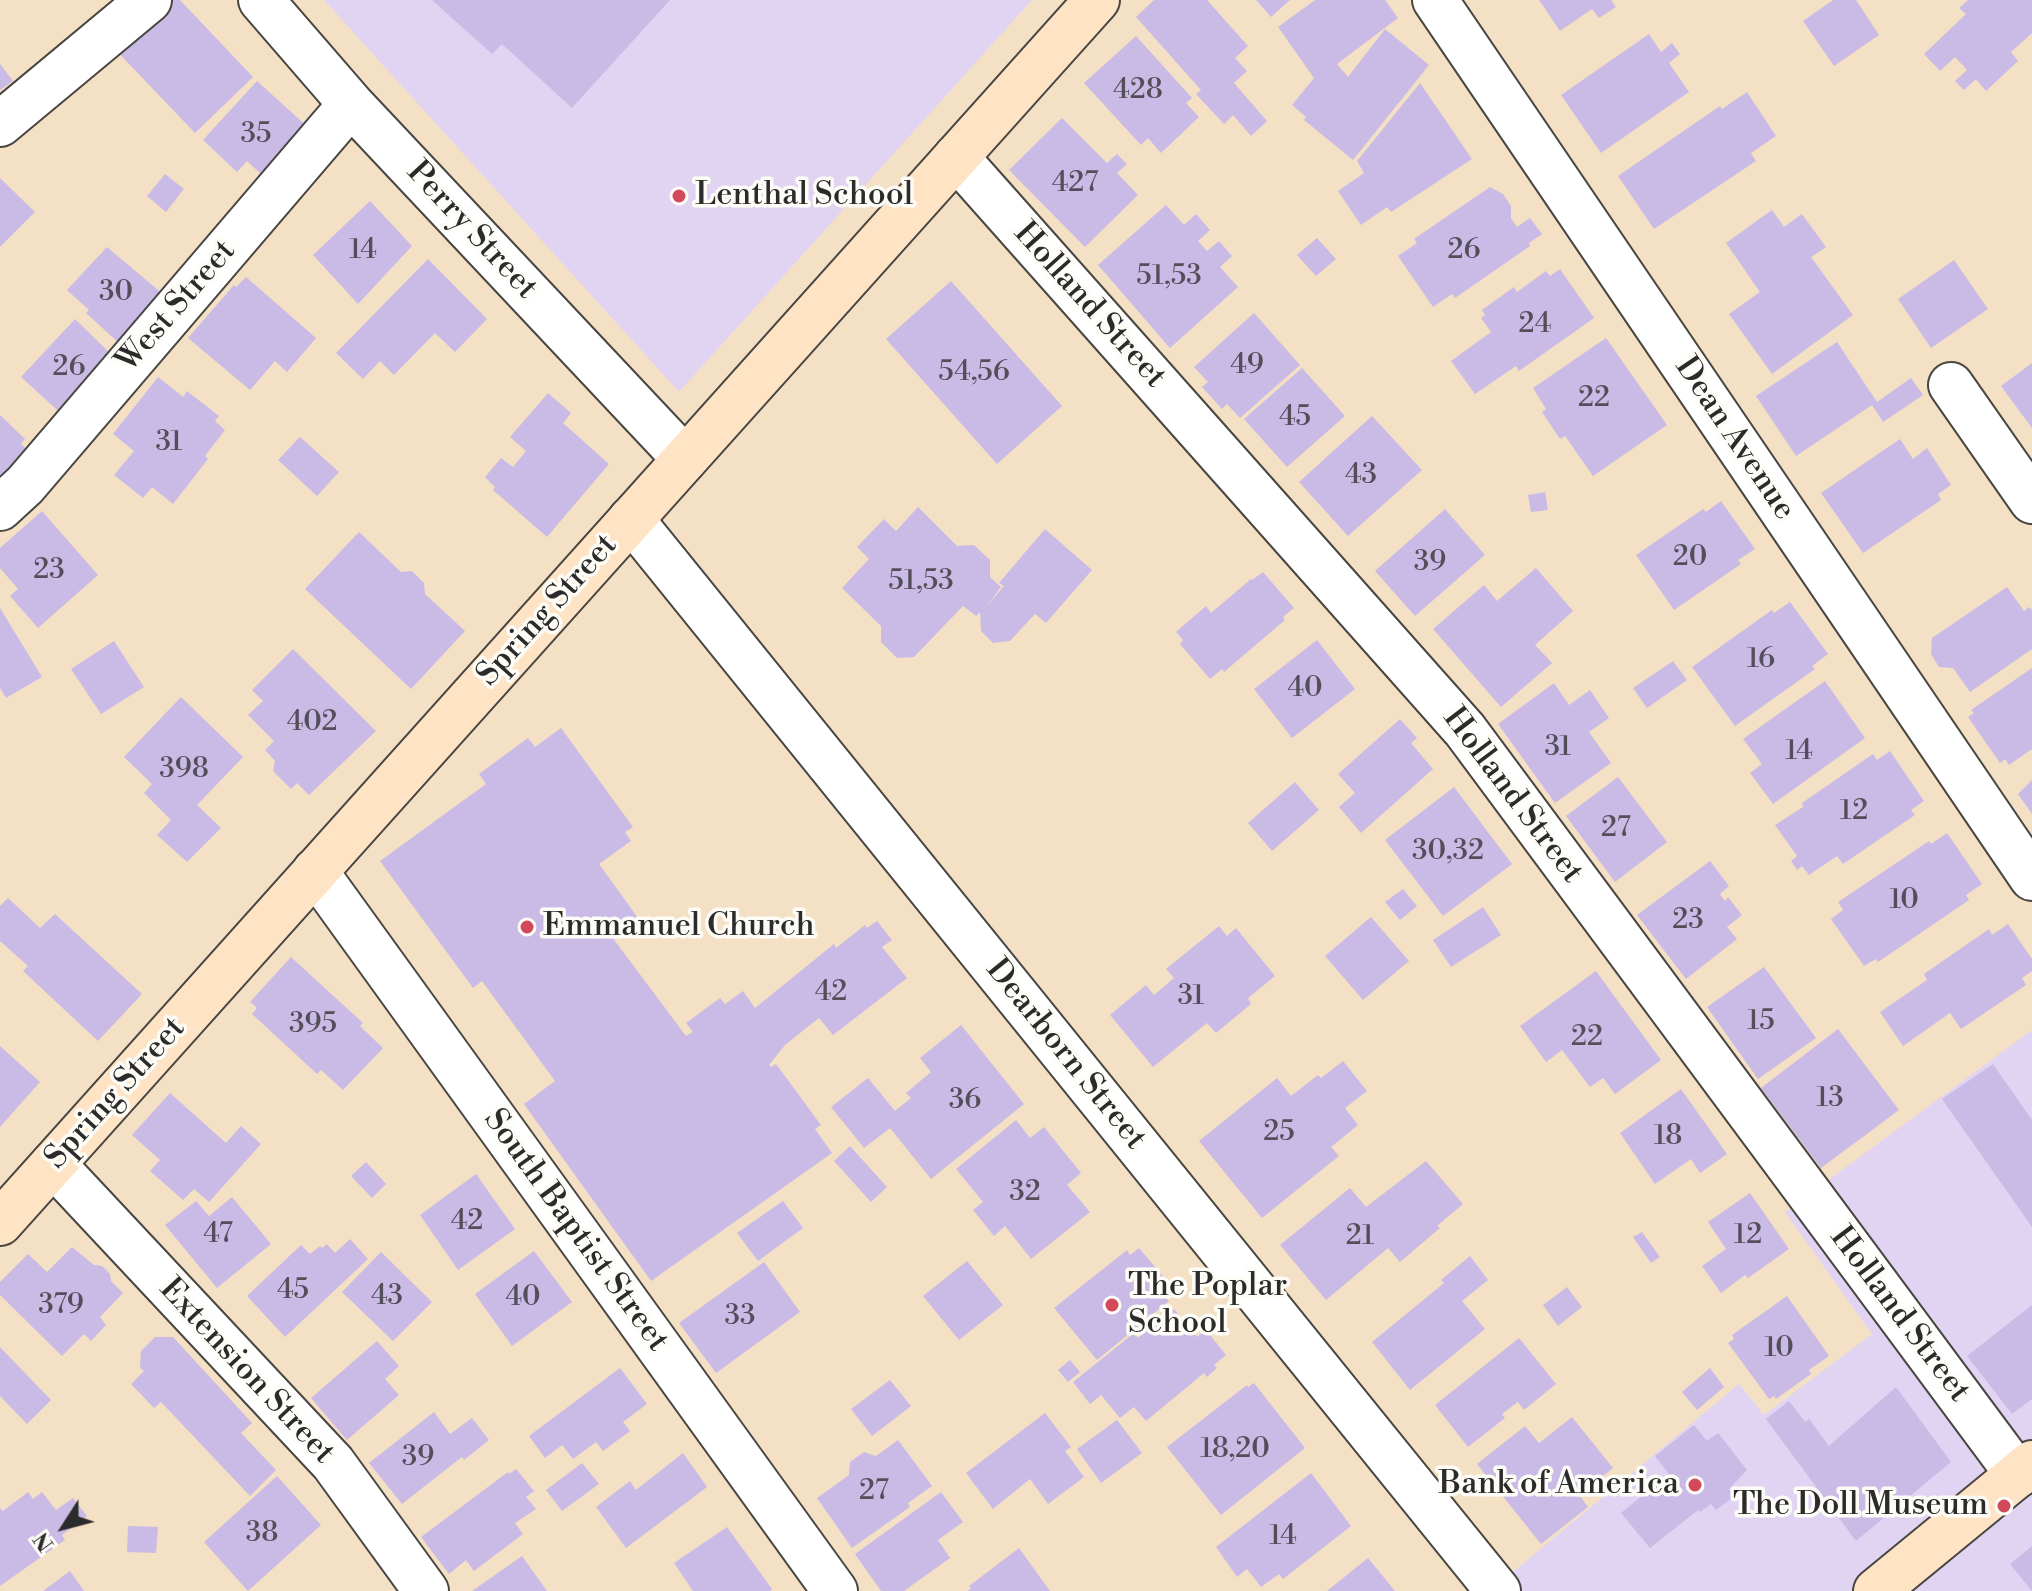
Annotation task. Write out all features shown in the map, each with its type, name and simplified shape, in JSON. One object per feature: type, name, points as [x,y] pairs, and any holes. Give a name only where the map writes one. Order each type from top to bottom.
[{"type":"main road","name":"Spring Street","points":[[0,1223],[1097,0]]},
{"type":"main road","points":[[1876,1591],[2025,1469]]},
{"type":"street","points":[[0,124],[149,0]]},
{"type":"street","name":"Perry Street","points":[[261,0],[351,104],[685,459]]},
{"type":"street","name":"Dean Avenue","points":[[1435,0],[2032,878]]},
{"type":"street","name":"West Street","points":[[0,508],[25,485],[351,104]]},
{"type":"street","name":"Holland Street","points":[[956,157],[1465,730],[2025,1469]]},
{"type":"street","points":[[1951,385],[2032,501]]},
{"type":"street","name":"Dearborn Street","points":[[631,519],[1498,1591]]},
{"type":"street","name":"South Baptist Street","points":[[315,871],[835,1591]]},
{"type":"street","name":"Extension Street","points":[[53,1164],[333,1463],[426,1591]]},
{"type":"shaded area","name":"Lenthal School","points":[[324,0],[1032,0],[679,392]]},
{"type":"shaded area","points":[[2032,1030],[2032,1591],[1490,1591],[1739,1384],[1764,1415],[1872,1334],[1785,1212]]},
{"type":"building","points":[[156,0],[180,0],[253,77],[195,133],[110,44]]},
{"type":"building","points":[[432,0],[670,0],[572,108],[502,44],[492,54]]},
{"type":"building","points":[[1154,0],[1207,0],[1248,46],[1235,58],[1247,71],[1234,83],[1267,121],[1251,136],[1233,115],[1224,124],[1196,94],[1201,90],[1136,17]]},
{"type":"building","points":[[1256,0],[1290,0],[1271,17]]},
{"type":"building","points":[[1315,0],[1385,0],[1398,18],[1337,64],[1348,77],[1385,29],[1429,65],[1353,160],[1304,120],[1306,117],[1292,105],[1314,78],[1278,27]]},
{"type":"building","points":[[1539,0],[1611,0],[1616,7],[1599,18],[1592,9],[1560,31]]},
{"type":"building","points":[[1833,0],[1856,0],[1879,35],[1834,66],[1803,21]]},
{"type":"building","points":[[1968,0],[2032,0],[2032,33],[2011,52],[2018,61],[1986,91],[1976,79],[1964,90],[1955,81],[1967,70],[1955,57],[1940,71],[1924,54],[1966,14],[1959,8]]},
{"type":"building","points":[[1649,34],[1661,52],[1672,43],[1680,54],[1669,63],[1689,92],[1601,153],[1561,95]]},
{"type":"building","points":[[1136,36],[1192,98],[1186,103],[1199,117],[1161,153],[1148,138],[1141,145],[1084,83]]},
{"type":"building","points":[[0,64],[13,81],[0,90]]},
{"type":"building","points":[[257,81],[310,129],[265,178],[247,161],[237,172],[203,140]]},
{"type":"building","points":[[1420,83],[1472,159],[1391,212],[1387,207],[1361,225],[1338,191],[1364,173],[1357,161]]},
{"type":"building","points":[[1747,92],[1776,136],[1751,153],[1756,161],[1654,229],[1618,176],[1720,106],[1722,109]]},
{"type":"building","points":[[1062,118],[1107,163],[1117,154],[1127,164],[1117,173],[1138,195],[1085,247],[1009,170]]},
{"type":"building","points":[[165,174],[184,189],[166,212],[147,196]]},
{"type":"building","points":[[0,178],[35,212],[0,247]]},
{"type":"building","points":[[1490,187],[1503,194],[1511,206],[1511,218],[1517,227],[1530,218],[1542,234],[1529,243],[1530,246],[1455,298],[1452,294],[1433,307],[1398,256],[1417,243],[1414,239]]},
{"type":"building","points":[[370,201],[412,246],[358,304],[313,255]]},
{"type":"building","points":[[1166,205],[1184,225],[1196,214],[1210,230],[1198,241],[1207,251],[1219,241],[1232,256],[1220,267],[1238,287],[1170,348],[1098,265]]},
{"type":"building","points":[[1772,210],[1784,227],[1802,214],[1826,247],[1811,257],[1853,315],[1772,374],[1729,314],[1760,292],[1726,243]]},
{"type":"building","points":[[1317,238],[1336,259],[1316,276],[1297,255]]},
{"type":"building","points":[[107,247],[164,295],[120,344],[86,313],[89,310],[67,290]]},
{"type":"building","points":[[428,259],[487,319],[455,352],[435,333],[394,375],[380,361],[363,379],[336,353]]},
{"type":"building","points":[[1954,260],[1988,309],[1931,348],[1898,299]]},
{"type":"building","points":[[1560,269],[1594,318],[1519,371],[1516,366],[1475,394],[1451,361],[1491,332],[1481,318],[1485,315],[1482,310],[1514,287],[1517,292],[1546,271],[1550,276]]},
{"type":"building","points":[[246,277],[316,338],[287,372],[275,361],[250,390],[188,338],[234,285],[236,287]]},
{"type":"building","points":[[951,281],[1062,406],[997,464],[886,339]]},
{"type":"building","points":[[1254,313],[1300,365],[1240,418],[1227,404],[1222,409],[1202,387],[1208,382],[1194,367]]},
{"type":"building","points":[[75,319],[117,360],[65,417],[21,377]]},
{"type":"building","points":[[1606,338],[1667,425],[1593,476],[1565,436],[1560,439],[1542,412],[1546,409],[1533,388]]},
{"type":"building","points":[[1837,342],[1877,402],[1911,378],[1923,395],[1883,422],[1872,405],[1796,456],[1756,396]]},
{"type":"building","points":[[2032,363],[2032,428],[2001,386]]},
{"type":"building","points":[[1302,368],[1345,416],[1287,467],[1244,419]]},
{"type":"building","points":[[158,377],[183,397],[187,391],[219,416],[215,421],[225,430],[205,456],[208,459],[173,504],[152,487],[143,498],[114,475],[134,451],[113,434]]},
{"type":"building","points":[[548,393],[571,413],[563,423],[609,464],[547,537],[493,490],[495,487],[485,477],[501,458],[513,467],[526,451],[510,437]]},
{"type":"building","points":[[0,415],[25,439],[21,444],[30,452],[0,484]]},
{"type":"building","points":[[1372,416],[1422,470],[1348,536],[1299,482]]},
{"type":"building","points":[[300,437],[339,472],[317,496],[278,460]]},
{"type":"building","points":[[1900,439],[1913,459],[1927,448],[1951,485],[1938,494],[1941,500],[1863,553],[1821,493]]},
{"type":"building","points":[[1545,492],[1548,510],[1531,512],[1528,495]]},
{"type":"building","points":[[1721,501],[1755,549],[1738,560],[1741,564],[1674,610],[1636,555],[1703,509],[1706,512]]},
{"type":"building","points":[[918,507],[957,546],[974,545],[990,560],[990,577],[1001,587],[985,608],[1004,586],[999,583],[1045,529],[1092,570],[1046,623],[1035,614],[1010,641],[993,643],[981,631],[980,612],[976,616],[963,606],[914,657],[897,658],[881,642],[881,626],[842,588],[869,559],[857,547],[884,519],[896,531]]},
{"type":"building","points":[[1445,509],[1485,555],[1415,616],[1375,571]]},
{"type":"building","points":[[42,511],[98,575],[38,628],[10,596],[18,589],[0,568],[0,548]]},
{"type":"building","points":[[359,532],[401,572],[412,571],[424,583],[425,594],[465,631],[411,689],[305,589]]},
{"type":"building","points":[[1536,568],[1573,611],[1535,645],[1552,663],[1501,707],[1433,629],[1484,585],[1497,601]]},
{"type":"building","points":[[1263,572],[1294,608],[1283,617],[1285,620],[1224,672],[1222,669],[1210,679],[1180,644],[1183,640],[1176,632],[1206,606],[1211,613]]},
{"type":"building","points":[[2007,587],[2024,611],[2029,607],[2032,610],[2032,649],[1970,692],[1953,668],[1939,667],[1931,654],[1932,638]]},
{"type":"building","points":[[1790,602],[1828,654],[1812,666],[1815,669],[1735,726],[1692,667],[1772,610],[1774,613]]},
{"type":"building","points":[[0,608],[42,677],[6,698],[0,688]]},
{"type":"building","points":[[1317,640],[1355,689],[1292,738],[1254,689]]},
{"type":"building","points":[[114,641],[144,687],[101,714],[71,669]]},
{"type":"building","points":[[293,649],[376,731],[309,795],[297,783],[291,789],[273,771],[275,761],[265,750],[274,741],[248,715],[263,701],[252,690]]},
{"type":"building","points":[[1673,661],[1687,680],[1647,708],[1633,688]]},
{"type":"building","points":[[2032,668],[2032,749],[2009,765],[2005,759],[2000,763],[1968,717],[1974,713],[1971,710]]},
{"type":"building","points":[[1825,681],[1865,738],[1773,804],[1750,773],[1762,764],[1743,739]]},
{"type":"building","points":[[1554,683],[1569,705],[1590,690],[1609,718],[1589,732],[1611,763],[1555,803],[1498,724]]},
{"type":"building","points":[[181,697],[243,757],[197,805],[221,828],[187,862],[157,835],[171,820],[144,793],[152,784],[124,757]]},
{"type":"building","points":[[1400,719],[1417,738],[1411,743],[1433,769],[1361,833],[1339,807],[1355,793],[1338,774]]},
{"type":"building","points":[[561,728],[633,827],[625,832],[631,841],[599,864],[638,918],[612,937],[686,1036],[693,1032],[686,1023],[720,998],[725,1004],[743,991],[755,1008],[834,944],[836,948],[865,925],[867,928],[877,921],[892,940],[882,947],[907,978],[833,1035],[819,1018],[785,1045],[769,1065],[776,1064],[821,1125],[815,1129],[832,1153],[651,1281],[524,1104],[555,1081],[482,981],[473,988],[380,861],[486,784],[479,774],[528,738],[535,747]]},
{"type":"building","points":[[1890,751],[1924,801],[1911,810],[1915,815],[1843,864],[1837,856],[1809,875],[1802,866],[1797,870],[1791,861],[1797,856],[1775,825],[1873,754],[1877,760]]},
{"type":"building","points":[[1618,777],[1667,842],[1615,882],[1566,816]]},
{"type":"building","points":[[2032,780],[2032,814],[2018,794]]},
{"type":"building","points":[[1295,782],[1319,810],[1272,851],[1248,823]]},
{"type":"building","points":[[1454,787],[1512,864],[1443,916],[1385,840]]},
{"type":"building","points":[[1947,833],[1982,884],[1966,895],[1969,900],[1878,962],[1876,959],[1864,966],[1831,919],[1843,910],[1838,902],[1929,841],[1931,844]]},
{"type":"building","points":[[1710,861],[1729,886],[1720,894],[1725,901],[1728,897],[1742,915],[1727,927],[1737,939],[1686,979],[1637,915]]},
{"type":"building","points":[[1403,889],[1417,906],[1400,920],[1385,902]]},
{"type":"building","points":[[8,898],[40,928],[55,914],[142,994],[98,1041],[23,971],[28,966],[0,941],[0,906]]},
{"type":"building","points":[[1483,907],[1501,935],[1451,967],[1433,940]]},
{"type":"building","points":[[1371,917],[1409,961],[1363,1000],[1325,956]]},
{"type":"building","points":[[2008,924],[2032,959],[2032,971],[2022,978],[2026,985],[1961,1029],[1950,1013],[1903,1046],[1880,1012],[1927,980],[1924,974],[1989,929],[1992,935]]},
{"type":"building","points":[[1219,926],[1227,936],[1236,928],[1275,976],[1248,998],[1251,1004],[1216,1033],[1207,1023],[1153,1067],[1110,1015],[1146,985],[1154,995],[1174,978],[1166,969]]},
{"type":"building","points":[[291,957],[363,1023],[360,1026],[383,1048],[343,1090],[321,1070],[317,1074],[252,1014],[257,1008],[250,1002]]},
{"type":"building","points":[[1764,967],[1816,1038],[1758,1079],[1707,1007]]},
{"type":"building","points":[[1596,971],[1661,1060],[1615,1094],[1603,1078],[1590,1087],[1562,1050],[1546,1062],[1520,1026]]},
{"type":"building","points":[[961,1025],[1024,1104],[931,1179],[890,1128],[864,1148],[831,1107],[868,1078],[895,1111],[911,1098],[906,1093],[931,1072],[920,1058]]},
{"type":"building","points":[[1838,1029],[1899,1110],[1821,1168],[1761,1088]]},
{"type":"building","points":[[0,1046],[40,1082],[0,1127]]},
{"type":"building","points":[[1343,1061],[1367,1091],[1345,1108],[1358,1125],[1331,1147],[1339,1156],[1262,1218],[1199,1141],[1277,1078],[1291,1096]]},
{"type":"building","points":[[1993,1064],[2032,1120],[2032,1227],[1942,1099]]},
{"type":"building","points":[[1681,1089],[1727,1154],[1700,1173],[1691,1159],[1655,1184],[1620,1133]]},
{"type":"building","points":[[170,1093],[226,1143],[241,1126],[261,1144],[209,1202],[194,1189],[183,1200],[150,1171],[160,1160],[132,1135]]},
{"type":"building","points":[[1016,1120],[1030,1138],[1044,1127],[1081,1173],[1067,1185],[1090,1212],[1031,1259],[1005,1226],[994,1236],[973,1210],[983,1202],[956,1169]]},
{"type":"building","points":[[850,1146],[887,1187],[871,1202],[834,1161]]},
{"type":"building","points":[[1426,1161],[1463,1204],[1400,1262],[1388,1248],[1326,1300],[1280,1245],[1350,1188],[1366,1207]]},
{"type":"building","points":[[366,1162],[386,1184],[372,1198],[351,1176]]},
{"type":"building","points":[[476,1174],[515,1229],[458,1270],[420,1215]]},
{"type":"building","points":[[1750,1193],[1789,1249],[1721,1293],[1702,1266],[1726,1249],[1708,1222]]},
{"type":"building","points":[[232,1197],[271,1244],[217,1288],[165,1225],[196,1201],[209,1216]]},
{"type":"building","points":[[783,1201],[803,1228],[758,1261],[737,1233]]},
{"type":"building","points":[[1642,1232],[1660,1257],[1651,1263],[1633,1237]]},
{"type":"building","points":[[350,1239],[368,1259],[285,1337],[247,1296],[301,1245],[310,1254],[327,1244],[335,1253]]},
{"type":"building","points":[[72,1247],[94,1265],[102,1266],[123,1293],[100,1317],[106,1325],[91,1341],[84,1334],[62,1356],[0,1295],[0,1282],[28,1254],[47,1272]]},
{"type":"building","name":"The Poplar School","points":[[1139,1248],[1173,1288],[1164,1296],[1169,1301],[1097,1360],[1054,1308],[1127,1250],[1130,1255]]},
{"type":"building","points":[[534,1251],[572,1302],[512,1346],[475,1294]]},
{"type":"building","points":[[381,1252],[432,1302],[393,1341],[342,1292]]},
{"type":"building","points":[[1470,1256],[1488,1280],[1462,1301],[1485,1329],[1410,1390],[1372,1342],[1444,1283],[1441,1280]]},
{"type":"building","points":[[967,1261],[1003,1305],[959,1340],[923,1296]]},
{"type":"building","points":[[764,1262],[800,1312],[716,1373],[679,1323]]},
{"type":"building","points":[[1567,1287],[1582,1307],[1558,1326],[1543,1305]]},
{"type":"building","points":[[1787,1296],[1829,1356],[1809,1370],[1811,1374],[1776,1399],[1774,1396],[1769,1399],[1728,1343],[1734,1339],[1732,1335]]},
{"type":"building","points":[[2032,1305],[2032,1399],[2012,1414],[1967,1356]]},
{"type":"building","points":[[1174,1309],[1197,1337],[1206,1330],[1226,1355],[1214,1365],[1217,1368],[1207,1377],[1204,1373],[1146,1421],[1134,1407],[1120,1418],[1101,1395],[1090,1404],[1073,1382],[1134,1333],[1138,1338]]},
{"type":"building","points":[[155,1337],[173,1337],[252,1423],[241,1433],[276,1470],[250,1496],[161,1402],[154,1408],[131,1384],[144,1371],[140,1368],[141,1351]]},
{"type":"building","points":[[1519,1338],[1556,1384],[1524,1410],[1518,1402],[1502,1414],[1505,1418],[1468,1447],[1435,1405]]},
{"type":"building","points":[[377,1341],[399,1366],[385,1379],[399,1395],[347,1440],[311,1398]]},
{"type":"building","points":[[0,1347],[51,1400],[27,1424],[0,1396]]},
{"type":"building","points":[[1070,1360],[1080,1372],[1068,1382],[1058,1370]]},
{"type":"building","points":[[620,1368],[647,1404],[623,1422],[630,1431],[603,1451],[596,1442],[573,1459],[562,1445],[545,1458],[529,1436]]},
{"type":"building","points":[[1710,1368],[1724,1387],[1697,1410],[1682,1392]]},
{"type":"building","points":[[890,1380],[911,1406],[872,1436],[851,1409]]},
{"type":"building","points":[[1254,1383],[1305,1448],[1221,1515],[1167,1447],[1247,1385]]},
{"type":"building","points":[[1896,1387],[1951,1462],[1856,1541],[1766,1419],[1789,1401],[1805,1422],[1809,1419],[1829,1446]]},
{"type":"building","points":[[434,1412],[450,1434],[472,1418],[489,1440],[402,1504],[369,1463]]},
{"type":"building","points":[[1045,1413],[1071,1447],[1065,1451],[1084,1477],[1048,1504],[1030,1479],[993,1509],[966,1473]]},
{"type":"building","points":[[1572,1417],[1613,1468],[1579,1495],[1588,1507],[1541,1544],[1477,1464],[1525,1426],[1539,1443]]},
{"type":"building","points":[[1117,1420],[1142,1453],[1101,1483],[1077,1449]]},
{"type":"building","name":"Bank of America","points":[[1694,1425],[1707,1441],[1718,1433],[1747,1470],[1729,1489],[1735,1496],[1716,1510],[1711,1504],[1700,1512],[1698,1510],[1650,1548],[1621,1513],[1669,1474],[1655,1456]]},
{"type":"building","points":[[898,1440],[932,1486],[908,1503],[910,1507],[852,1548],[817,1498],[849,1475],[850,1462],[864,1452],[876,1456]]},
{"type":"building","points":[[683,1453],[707,1487],[626,1548],[596,1507],[630,1481],[636,1490]]},
{"type":"building","points":[[582,1463],[599,1484],[562,1511],[546,1490]]},
{"type":"building","points":[[516,1469],[534,1491],[526,1497],[536,1509],[515,1523],[523,1534],[474,1571],[466,1560],[449,1574],[421,1537]]},
{"type":"building","points":[[1311,1473],[1351,1526],[1283,1579],[1279,1574],[1261,1587],[1247,1569],[1237,1577],[1216,1547]]},
{"type":"building","points":[[277,1476],[321,1525],[248,1591],[204,1542]]},
{"type":"building","points":[[28,1492],[33,1499],[42,1492],[56,1510],[73,1498],[87,1516],[62,1535],[65,1540],[0,1586],[0,1508],[3,1511]]},
{"type":"building","points":[[941,1492],[963,1522],[938,1540],[950,1558],[904,1591],[881,1591],[855,1554]]},
{"type":"building","points":[[128,1526],[158,1527],[156,1553],[127,1552]]},
{"type":"building","points":[[727,1527],[772,1589],[770,1591],[693,1591],[674,1563]]},
{"type":"building","points":[[2032,1546],[2032,1591],[2010,1564]]},
{"type":"building","points":[[1019,1548],[1050,1591],[967,1591],[971,1589],[969,1586]]},
{"type":"building","points":[[522,1556],[547,1591],[472,1591]]},
{"type":"building","points":[[1368,1558],[1395,1591],[1327,1591]]},
{"type":"building","points":[[70,1571],[84,1591],[43,1591]]},
{"type":"place","name":"Lenthal School","points":[[679,196]]},
{"type":"place","name":"Emmanuel Church","points":[[527,927]]},
{"type":"place","name":"The Poplar School","points":[[1112,1305]]},
{"type":"place","name":"Bank of America","points":[[1695,1485]]},
{"type":"place","name":"The Doll Museum","points":[[2004,1506]]}]
